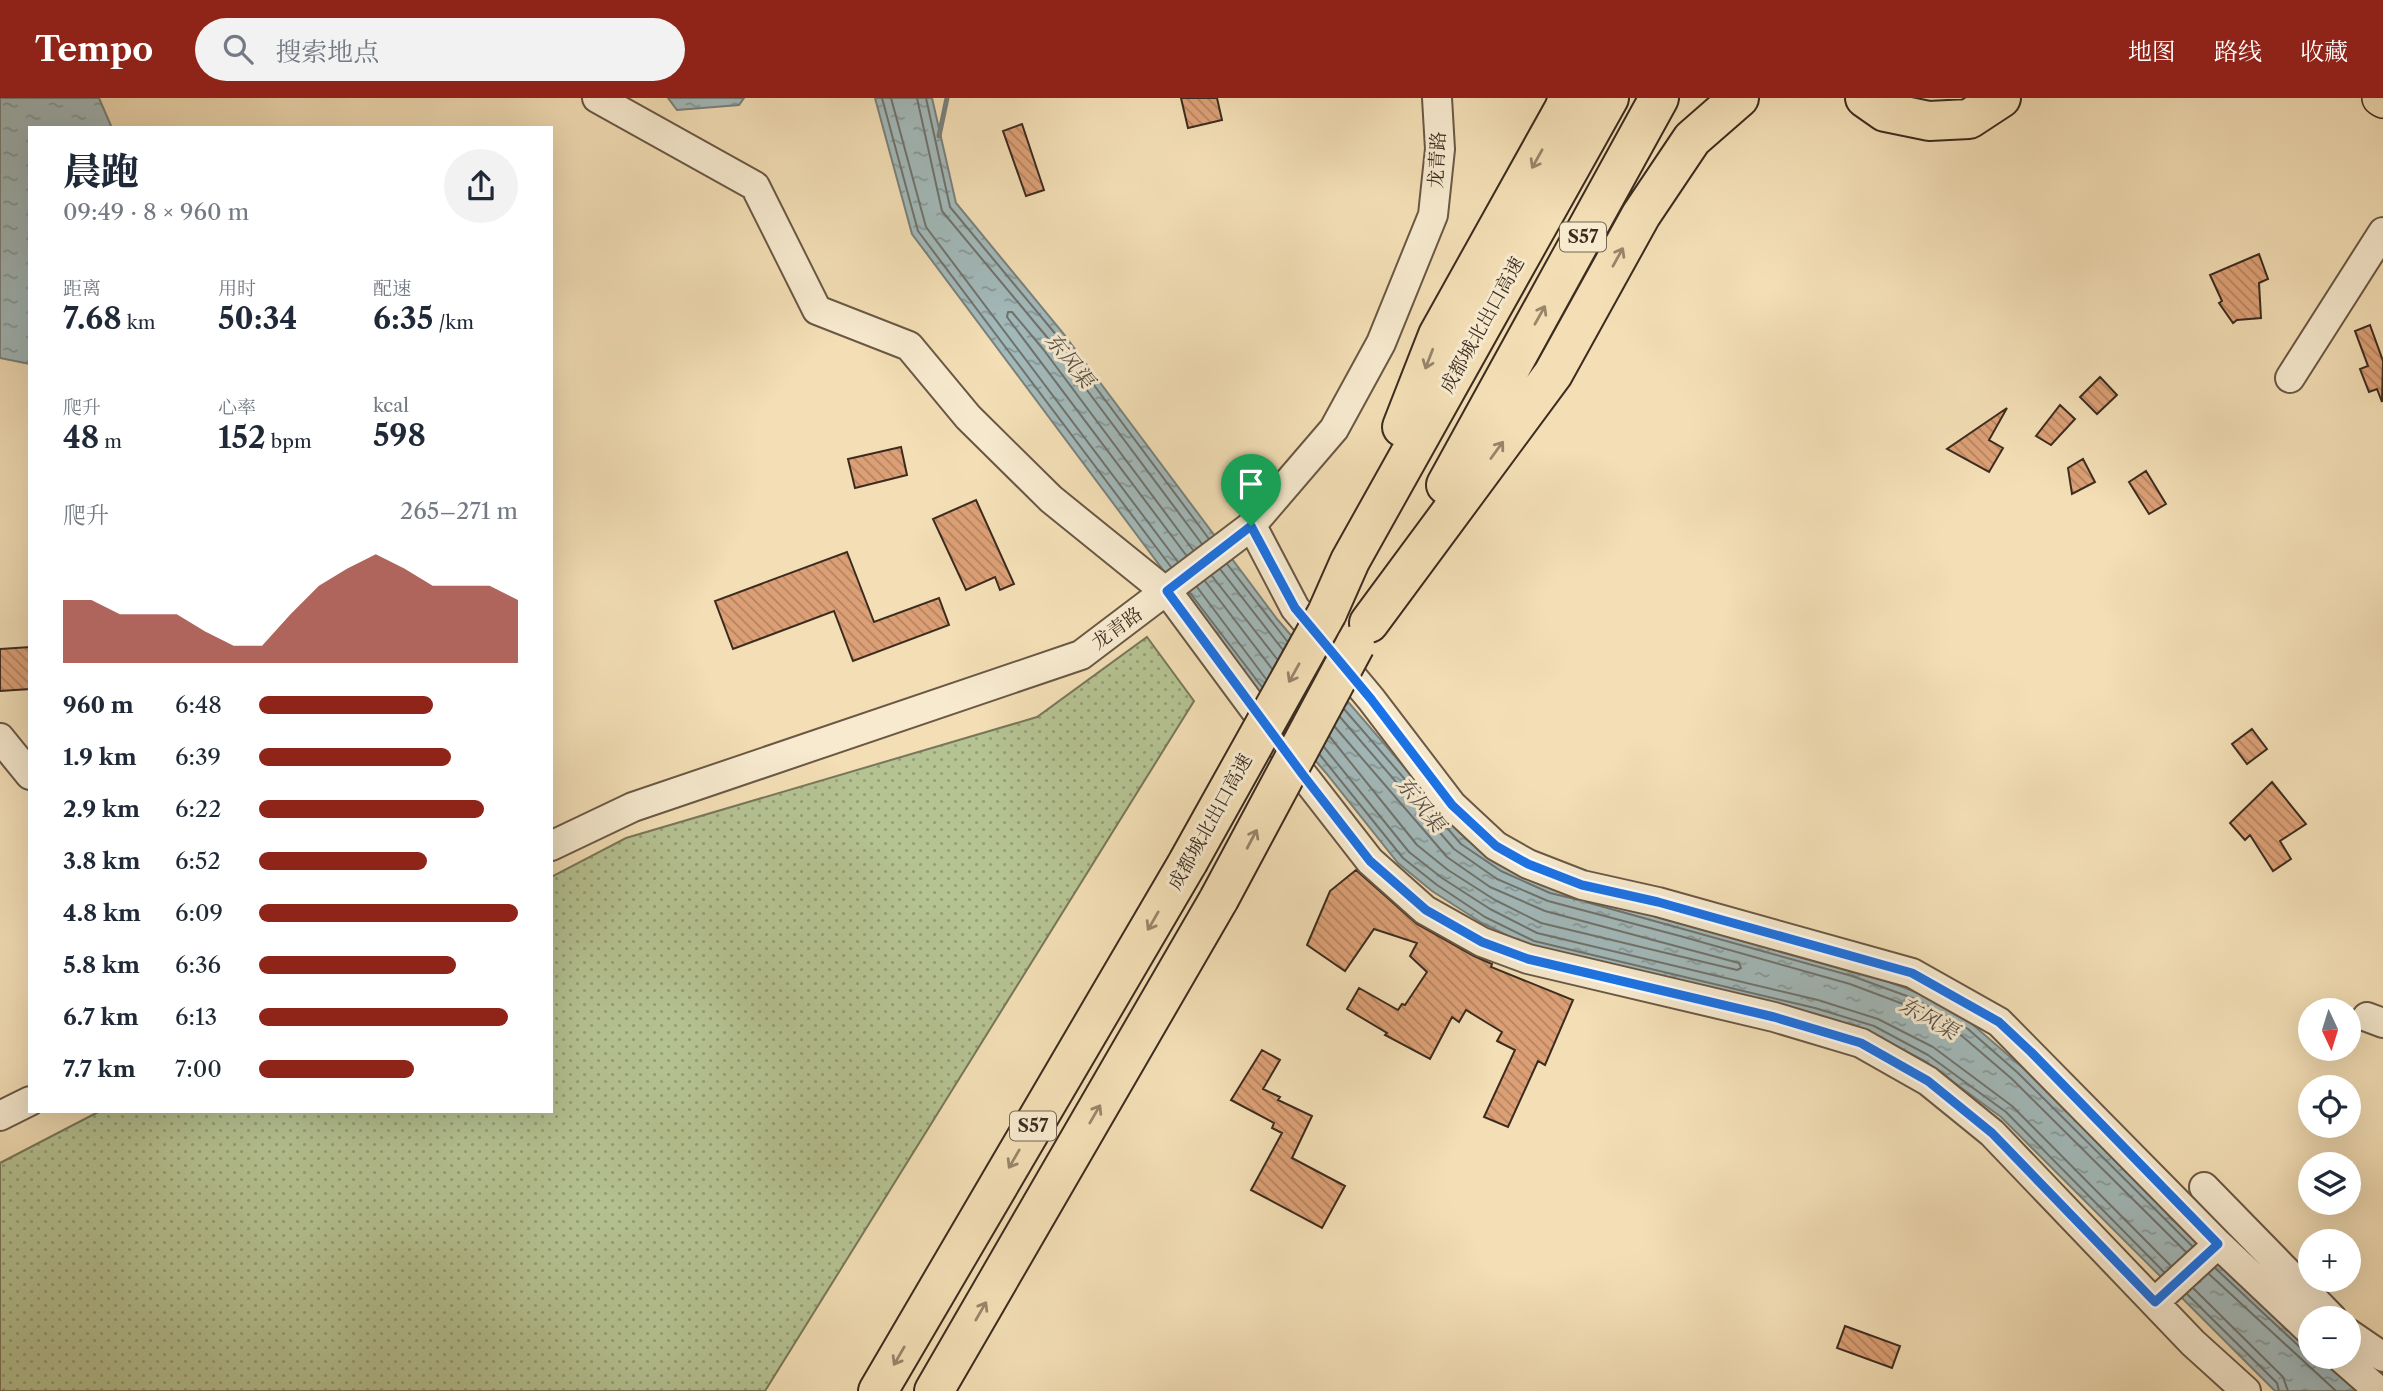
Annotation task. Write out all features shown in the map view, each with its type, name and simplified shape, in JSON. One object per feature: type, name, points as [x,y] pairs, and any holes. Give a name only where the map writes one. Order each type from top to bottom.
[{"type":"highway","points":[[1350,561],[1438,335],[1568,98]]},
{"type":"highway","name":"成都城北出口高速","points":[[878,1391],[1188,862],[1327,613],[1350,561],[1609,98]]},
{"type":"highway","name":"S57","points":[[934,1391],[1219,899],[1362,634],[1659,98]]},
{"type":"highway","points":[[1362,634],[1553,374],[1641,215],[1692,139],[1739,98]]},
{"type":"highway","points":[[1865,98],[1885,112],[1929,121],[1969,119],[2001,98]]},
{"type":"street","points":[[597,98],[754,186],[817,310],[909,346],[968,417],[1051,499],[1167,592],[1370,861],[1426,910],[1482,942],[1528,959],[1774,1017],[1861,1043],[1928,1081],[1992,1133],[2193,1343],[2246,1391]]},
{"type":"street","name":"龙青路","points":[[553,845],[633,807],[1081,655],[1251,526],[1334,429],[1381,343],[1433,215],[1440,149],[1437,98]]},
{"type":"street","points":[[2290,378],[2383,232]]},
{"type":"street","points":[[1251,526],[1295,608],[1371,699],[1452,805],[1496,846],[1528,864],[1582,885],[1658,902],[1912,973],[1964,1001],[1999,1022],[2015,1037],[2218,1244],[2298,1320]]},
{"type":"street","points":[[0,738],[28,773]]},
{"type":"street","points":[[0,1116],[28,1102]]},
{"type":"street","points":[[2204,1187],[2320,1306]]},
{"type":"street","points":[[2155,1302],[2218,1244]]},
{"type":"street","points":[[2361,1342],[2383,1357]]},
{"type":"street","points":[[2354,1369],[2379,1391]]},
{"type":"green space","points":[[1147,637],[1194,701],[765,1391],[0,1391],[0,1163],[96,1113],[553,1113],[553,876],[626,838],[1037,717]]},
{"type":"water","points":[[0,98],[99,98],[111,126],[28,126],[28,364],[0,358]]},
{"type":"water","points":[[668,98],[744,98],[739,105],[677,110]]},
{"type":"water","name":"东风渠","points":[[875,98],[932,98],[956,203],[1063,333],[1277,619],[1465,838],[1504,865],[1855,969],[1918,993],[1972,1024],[2023,1068],[2190,1235],[2298,1337],[2298,1369],[2335,1369],[2361,1391],[2275,1391],[2001,1117],[1925,1061],[1871,1033],[1813,1015],[1531,947],[1482,923],[1432,891],[1398,863],[1237,669],[912,234]]},
{"type":"building","points":[[1181,98],[1217,98],[1222,120],[1188,128]]},
{"type":"building","points":[[1022,124],[1044,190],[1026,196],[1003,131]]},
{"type":"building","points":[[2259,254],[2268,279],[2259,283],[2261,318],[2237,320],[2233,323],[2219,303],[2222,301],[2210,275]]},
{"type":"building","points":[[2370,325],[2383,361],[2382,402],[2377,389],[2369,392],[2360,369],[2368,366],[2355,331]]},
{"type":"building","points":[[2100,377],[2117,395],[2097,414],[2080,397]]},
{"type":"building","points":[[2060,405],[2075,419],[2051,445],[2036,436]]},
{"type":"building","points":[[2007,408],[1989,440],[2003,448],[1989,472],[1947,449]]},
{"type":"building","points":[[901,447],[907,475],[855,488],[848,459]]},
{"type":"building","points":[[2083,459],[2095,482],[2072,494],[2068,468]]},
{"type":"building","points":[[2146,471],[2166,504],[2149,514],[2129,482]]},
{"type":"building","points":[[976,500],[1014,584],[1000,590],[995,577],[966,590],[933,519]]},
{"type":"building","points":[[847,552],[874,622],[939,598],[949,625],[853,661],[834,611],[733,649],[715,601]]},
{"type":"building","points":[[28,647],[28,689],[0,691],[0,649]]},
{"type":"building","points":[[2252,729],[2267,749],[2247,764],[2232,744]]},
{"type":"building","points":[[2272,782],[2306,824],[2280,841],[2291,859],[2273,871],[2250,835],[2245,840],[2230,823]]},
{"type":"building","points":[[1356,870],[1417,924],[1492,964],[1491,967],[1573,1000],[1545,1065],[1538,1061],[1508,1127],[1484,1117],[1515,1050],[1497,1041],[1502,1032],[1466,1010],[1459,1022],[1452,1017],[1430,1059],[1385,1035],[1387,1033],[1347,1009],[1359,988],[1398,1010],[1402,1004],[1405,1005],[1427,972],[1410,956],[1417,943],[1374,929],[1345,971],[1307,945],[1330,891]]},
{"type":"building","points":[[1262,1050],[1280,1060],[1263,1089],[1280,1097],[1278,1100],[1312,1116],[1292,1158],[1345,1186],[1322,1228],[1251,1190],[1282,1133],[1272,1128],[1274,1123],[1231,1100]]},
{"type":"building","points":[[1845,1326],[1900,1346],[1892,1368],[1837,1348]]},
{"type":"waterway","points":[[939,136],[947,98]]},
{"type":"route","points":[[1251,526],[1295,608],[1371,699],[1452,805],[1496,846],[1528,864],[1582,885],[1658,902],[1912,973],[1964,1001],[1999,1022],[2031,1052],[2218,1244],[2155,1302],[1992,1133],[1928,1081],[1861,1043],[1774,1017],[1528,959],[1482,942],[1426,910],[1370,861],[1167,591],[1251,526]]}]
